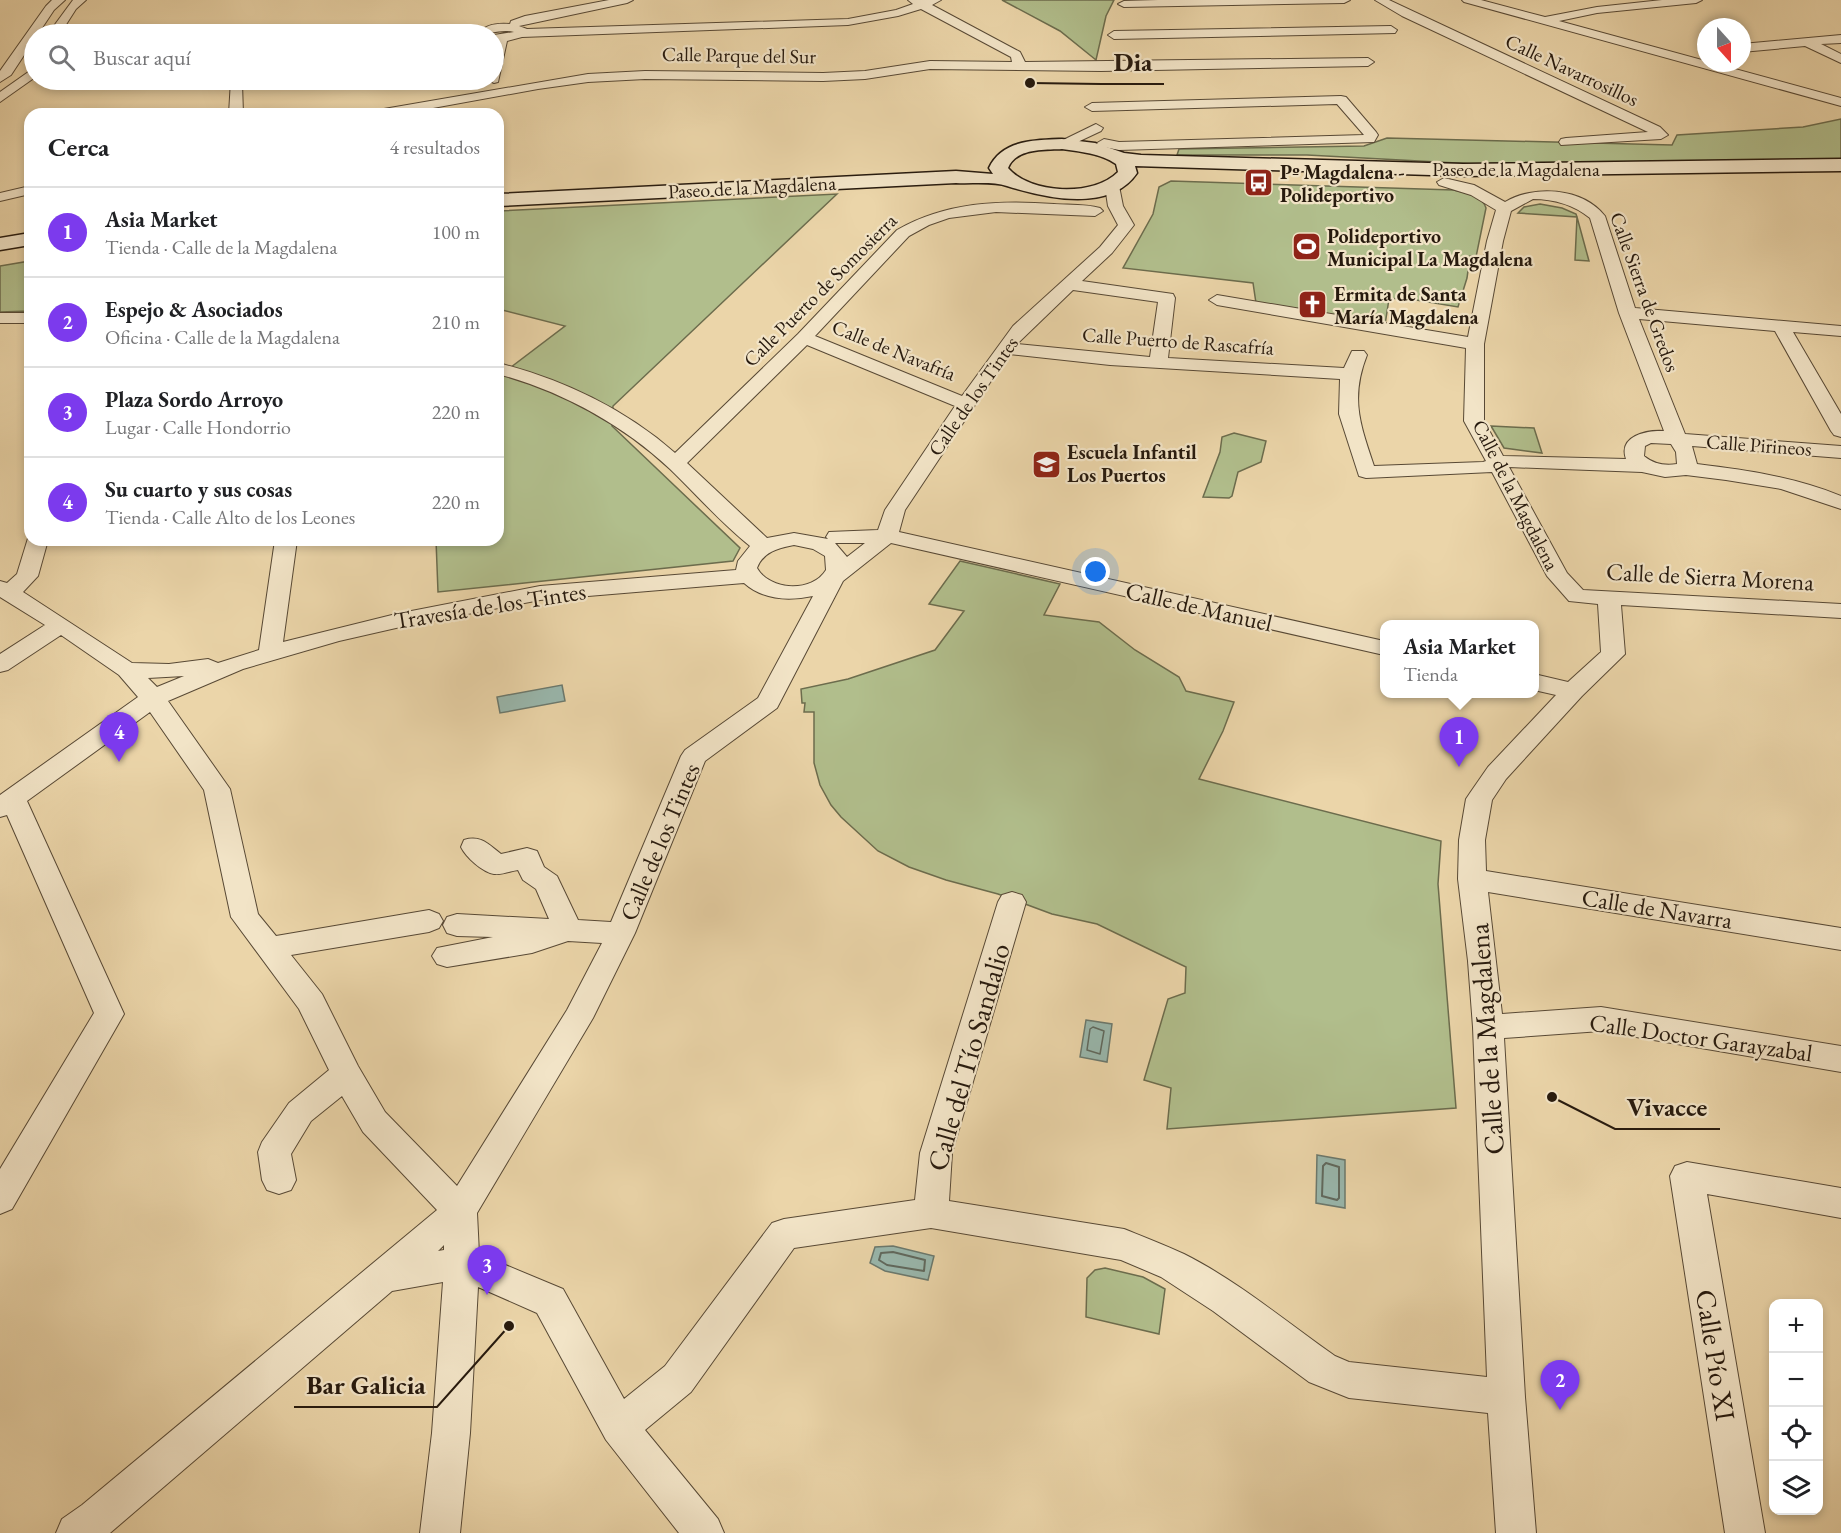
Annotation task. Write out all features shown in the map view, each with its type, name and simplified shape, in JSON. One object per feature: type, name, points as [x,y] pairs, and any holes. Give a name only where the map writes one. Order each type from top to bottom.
[{"type":"main road","name":"Paseo de la Magdalena","points":[[1003,171],[1007,154],[1022,149],[1062,144],[1111,151],[1152,162],[1463,170],[1841,165]]},
{"type":"main road","points":[[1111,151],[1128,167],[1119,182]]},
{"type":"main road","name":"Paseo de la Magdalena","points":[[504,189],[955,167],[1003,171],[1033,190],[1070,193],[1165,174],[1444,182],[1538,191],[1841,176]]},
{"type":"main road","name":"Paseo de la Magdalena","points":[[504,200],[956,177],[1003,171]]},
{"type":"main road","points":[[0,244],[24,240]]},
{"type":"main road","points":[[0,256],[24,252]]},
{"type":"street","points":[[39,24],[50,8],[59,0]]},
{"type":"street","points":[[61,24],[72,7],[80,0]]},
{"type":"street","points":[[504,32],[525,19],[627,0]]},
{"type":"street","points":[[504,33],[517,28],[522,31],[521,33],[848,22],[898,13],[918,2],[935,0]]},
{"type":"street","points":[[1117,25],[1344,0]]},
{"type":"street","name":"Calle Navarrosillos","points":[[1381,0],[1406,14],[1655,129],[1661,135],[1566,142]]},
{"type":"street","points":[[1468,0],[1615,40],[1677,54],[1841,102]]},
{"type":"street","points":[[1546,21],[1597,10],[1696,0]]},
{"type":"street","points":[[918,2],[1016,55],[1020,66]]},
{"type":"street","points":[[1570,2],[1597,10]]},
{"type":"street","points":[[1117,25],[1391,30],[1406,14]]},
{"type":"street","points":[[1100,72],[1117,25]]},
{"type":"street","name":"Calle Parque del Sur","points":[[412,108],[588,78],[645,75],[823,77],[865,75],[930,65],[1020,66],[1100,72],[1370,58],[1391,30]]},
{"type":"street","points":[[1751,47],[1841,39]]},
{"type":"street","points":[[1806,42],[1841,59]]},
{"type":"street","points":[[0,78],[7,72],[24,47]]},
{"type":"street","points":[[1677,54],[1697,54]]},
{"type":"street","points":[[1745,72],[1769,82]]},
{"type":"street","points":[[0,98],[24,80]]},
{"type":"street","points":[[236,90],[236,108]]},
{"type":"street","points":[[490,94],[491,90]]},
{"type":"street","points":[[1344,95],[1371,135],[1369,139],[1119,146],[1111,151],[1096,129],[1093,101],[1344,95]]},
{"type":"street","points":[[1062,144],[1096,129]]},
{"type":"street","name":"Calle de los Tintes","points":[[76,1533],[114,1505],[460,1211],[578,1018],[621,933],[693,756],[768,703],[834,577],[887,536],[895,510],[1004,348],[1018,330],[1106,250],[1126,225],[1118,212],[1112,192],[1119,182]]},
{"type":"street","points":[[1444,182],[1538,191]]},
{"type":"street","points":[[1467,186],[1488,196],[1504,209],[1538,191]]},
{"type":"street","points":[[0,197],[24,191]]},
{"type":"street","name":"Calle Sierra de Gredos","points":[[1538,191],[1587,207],[1597,216],[1628,313],[1677,439]]},
{"type":"street","points":[[1070,193],[1118,212]]},
{"type":"street","name":"Calle Puerto de Somosierra","points":[[676,463],[804,338],[903,234],[919,221],[978,208],[1039,207],[1095,211]]},
{"type":"street","name":"Calle de la Magdalena","points":[[1504,209],[1495,241],[1475,344],[1474,421],[1558,576],[1577,596]]},
{"type":"street","points":[[1068,284],[1167,298],[1158,363]]},
{"type":"street","points":[[1217,300],[1475,344]]},
{"type":"street","points":[[1628,313],[1841,331]]},
{"type":"street","points":[[0,318],[24,318]]},
{"type":"street","points":[[1781,326],[1841,431]]},
{"type":"street","name":"Calle de Navafría","points":[[804,338],[966,404]]},
{"type":"street","name":"Calle Puerto de Rascafría","points":[[1004,348],[1110,360],[1349,374]]},
{"type":"street","points":[[1358,355],[1349,374],[1346,396],[1350,420],[1366,472],[1484,468],[1508,461],[1642,466],[1660,471],[1686,469],[1686,450],[1677,439],[1656,436],[1642,438],[1634,448],[1634,457],[1642,466]]},
{"type":"street","points":[[504,369],[583,400],[631,427],[676,463],[735,525],[763,546]]},
{"type":"street","name":"Calle Pirineos","points":[[1677,439],[1841,452]]},
{"type":"street","name":"Calle Pirineos","points":[[1686,469],[1762,478],[1801,487],[1841,503]]},
{"type":"street","points":[[810,541],[833,551],[839,560],[839,568],[834,577],[816,587],[791,592],[758,585],[749,576],[746,568],[748,560],[763,546],[794,539],[810,541],[837,537],[895,510]]},
{"type":"street","name":"Calle de Manuel","points":[[837,537],[887,536],[1380,647]]},
{"type":"street","points":[[35,546],[27,576],[5,591],[61,625],[127,670],[153,698],[217,789],[245,917],[311,1002],[346,1074],[374,1122],[460,1211],[462,1263],[451,1433],[440,1533]]},
{"type":"street","points":[[270,653],[285,546]]},
{"type":"street","name":"Travesía de los Tintes","points":[[7,803],[153,698],[235,664],[270,653],[396,621],[540,593],[749,576]]},
{"type":"street","name":"Calle de Sierra Morena","points":[[1577,596],[1841,611]]},
{"type":"street","name":"Calle de la Magdalena","points":[[1516,1533],[1506,1397],[1488,1027],[1483,961],[1472,879],[1472,840],[1479,799],[1497,773],[1573,691],[1612,654],[1609,598]]},
{"type":"street","points":[[0,665],[61,625]]},
{"type":"street","name":"Travesía de los Tintes","points":[[127,670],[169,671],[235,664]]},
{"type":"street","points":[[1539,683],[1573,691]]},
{"type":"street","points":[[0,1199],[110,1014],[7,803]]},
{"type":"street","points":[[474,847],[496,865],[527,858],[533,873],[547,884],[568,930]]},
{"type":"street","name":"Calle de Navarra","points":[[1472,879],[1841,939]]},
{"type":"street","name":"Calle del Tío Sandalio","points":[[931,1213],[936,1153],[1012,902]]},
{"type":"street","points":[[269,948],[429,921]]},
{"type":"street","points":[[457,925],[621,933]]},
{"type":"street","points":[[447,956],[532,942],[568,930]]},
{"type":"street","name":"Calle Doctor Garayzabal","points":[[1488,1027],[1601,1019],[1841,1059]]},
{"type":"street","points":[[279,1180],[274,1152],[300,1112],[346,1074]]},
{"type":"street","name":"Calle Pío XI","points":[[1745,1533],[1687,1176],[1841,1203]]},
{"type":"street","points":[[619,1427],[678,1379],[784,1234],[931,1213],[1124,1245],[1173,1266],[1226,1299],[1322,1369],[1349,1380],[1506,1397]]},
{"type":"street","points":[[383,1276],[462,1263],[550,1301],[619,1427],[704,1533]]},
{"type":"green space","points":[[1002,0],[1114,0],[1106,16],[1096,60],[1060,31]]},
{"type":"green space","points":[[1841,119],[1841,159],[1513,166],[1307,155],[1177,155],[1179,149],[1364,146],[1387,138],[1672,145],[1677,135],[1803,127]]},
{"type":"green space","name":"Polideportivo Municipal La Magdalena","points":[[1171,181],[1454,190],[1477,198],[1486,208],[1476,257],[1470,256],[1467,278],[1458,307],[1404,298],[1389,299],[1385,325],[1256,303],[1253,283],[1123,268],[1153,214],[1159,187]]},
{"type":"green space","points":[[837,194],[613,406],[612,426],[740,548],[733,561],[438,592],[436,546],[504,546],[504,372],[565,326],[504,311],[504,211]]},
{"type":"green space","points":[[1540,204],[1562,208],[1576,214],[1577,217],[1518,213],[1524,207]]},
{"type":"green space","points":[[1577,217],[1589,261],[1575,260]]},
{"type":"green space","points":[[24,262],[24,311],[0,312],[0,266]]},
{"type":"green space","points":[[1491,426],[1534,428],[1542,453],[1504,448]]},
{"type":"green space","points":[[1234,433],[1266,441],[1261,462],[1238,472],[1232,496],[1229,498],[1203,497],[1220,452],[1222,437]]},
{"type":"green space","points":[[960,561],[1060,584],[1044,615],[1099,622],[1135,650],[1179,677],[1186,691],[1234,702],[1223,731],[1199,779],[1441,841],[1438,884],[1456,1108],[1167,1129],[1171,1088],[1144,1080],[1168,999],[1185,993],[1186,967],[1097,924],[1052,914],[998,894],[909,867],[878,851],[841,817],[820,785],[814,763],[814,712],[804,712],[805,703],[802,703],[801,689],[848,679],[935,650],[964,611],[929,604]]},
{"type":"green space","points":[[1105,1268],[1143,1277],[1165,1289],[1159,1334],[1086,1317],[1087,1278],[1095,1270]]},
{"type":"water","points":[[562,685],[565,701],[500,713],[497,697]]},
{"type":"water","points":[[1086,1020],[1112,1024],[1107,1062],[1080,1057]]},
{"type":"water","points":[[1317,1155],[1345,1160],[1345,1208],[1316,1203]]},
{"type":"water","points":[[893,1246],[934,1256],[928,1280],[885,1271],[870,1263],[875,1247]]},
{"type":"place","name":"Dia","points":[[1030,83]]},
{"type":"place","name":"Pº Magdalena - Polideportivo","points":[[1259,183]]},
{"type":"place","name":"Polideportivo Municipal La Magdalena","points":[[1306,247]]},
{"type":"place","name":"Ermita de Santa María Magdalena","points":[[1313,305]]},
{"type":"place","name":"Escuela Infantil Los Puertos","points":[[1046,464]]},
{"type":"place","name":"Su cuarto y sus cosas","points":[[119,762]]},
{"type":"place","name":"Asia Market","points":[[1459,767]]},
{"type":"place","name":"Vivacce","points":[[1552,1097]]},
{"type":"place","name":"Plaza Sordo Arroyo","points":[[487,1295]]},
{"type":"place","name":"Bar Galicia","points":[[509,1326]]},
{"type":"place","name":"Espejo & Asociados","points":[[1560,1410]]}]
